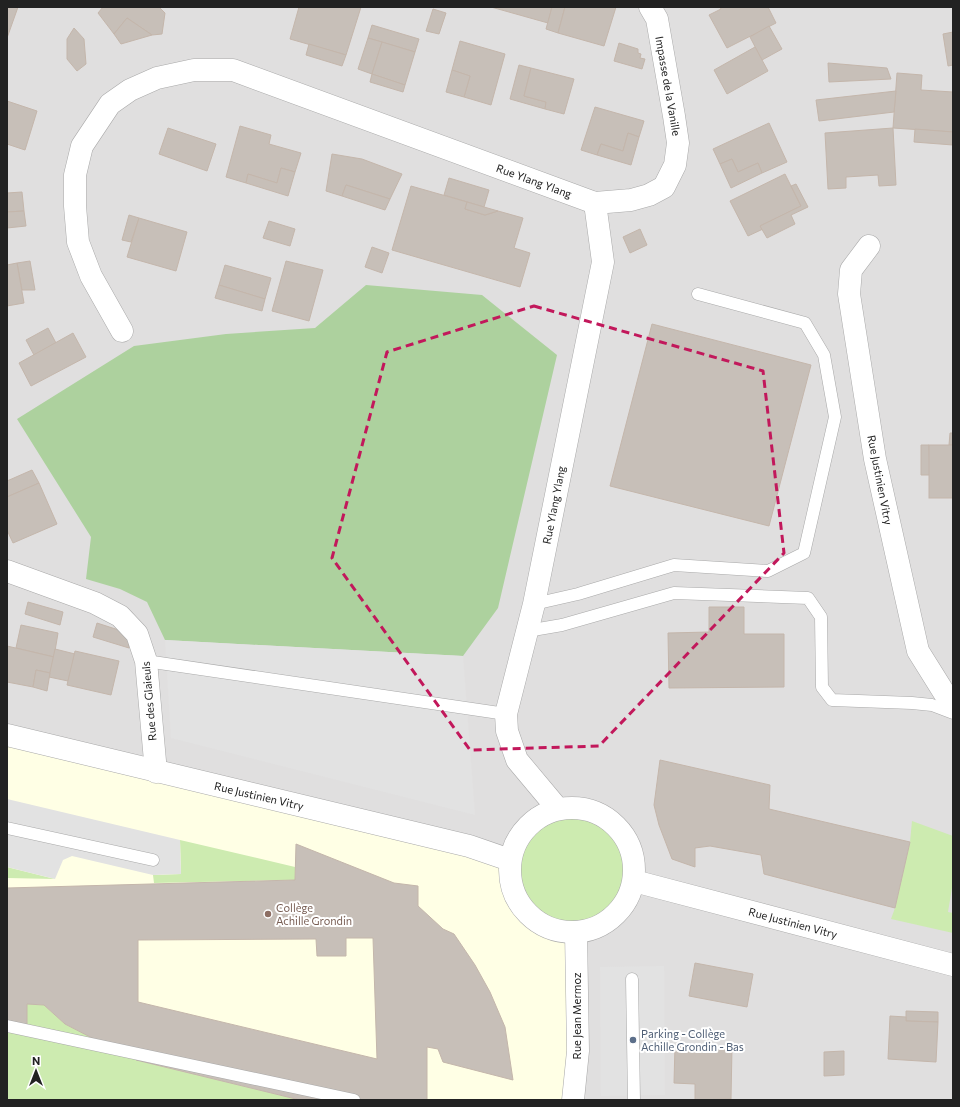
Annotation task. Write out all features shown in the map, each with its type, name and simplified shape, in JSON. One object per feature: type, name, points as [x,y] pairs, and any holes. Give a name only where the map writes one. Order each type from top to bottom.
[{"type":"street","name":"Impasse de la Vanille","points":[[595,203],[631,200],[649,195],[664,187],[675,165],[678,143],[674,116],[657,19],[650,7]]},
{"type":"street","name":"Rue Ylang Ylang","points":[[122,331],[90,276],[78,242],[75,206],[75,175],[82,146],[110,104],[130,90],[157,78],[194,70],[232,70],[595,203],[603,262],[534,604],[506,714],[507,731],[518,760],[558,809]]},
{"type":"street","name":"Rue Justinien Vitry","points":[[869,246],[852,270],[849,294],[875,459],[918,651],[953,707]]},
{"type":"street","name":"Rue des Glaieuls","points":[[7,571],[95,602],[120,616],[137,634],[146,661],[156,772]]},
{"type":"street","name":"Rue Justinien Vitry","points":[[7,735],[469,846],[510,860]]},
{"type":"street","points":[[578,808],[598,813],[615,825],[628,841],[634,861],[634,881],[627,901],[614,917],[596,928],[576,932],[555,930],[537,921],[522,907],[512,889],[509,869],[510,860],[513,848],[523,830],[538,817],[558,809],[578,808]]},
{"type":"street","name":"Rue Justinien Vitry","points":[[634,881],[953,965]]},
{"type":"street","name":"Rue Jean Mermoz","points":[[573,1100],[578,1051],[576,932]]},
{"type":"lane","points":[[534,604],[578,594],[674,565],[768,571],[804,553],[835,417],[824,355],[805,323],[698,294]]},
{"type":"lane","points":[[527,631],[562,626],[674,593],[808,598],[821,617],[822,687],[832,700],[932,705],[953,713]]},
{"type":"lane","points":[[146,661],[506,714]]},
{"type":"lane","points":[[7,828],[153,860]]},
{"type":"lane","points":[[632,978],[634,1100]]},
{"type":"lane","points":[[7,1026],[354,1100]]},
{"type":"highlighted area","points":[[534,306],[763,371],[784,553],[599,746],[470,750],[332,558],[387,352]]},
{"type":"shaded area","points":[[7,7],[953,7],[953,1100],[7,1100]]},
{"type":"shaded area","points":[[165,640],[463,656],[475,815],[171,738]]},
{"type":"shaded area","name":"Collège Achille Grondin","points":[[7,734],[510,860],[537,921],[555,930],[576,932],[573,1100],[300,1100],[136,1060],[139,1053],[98,1041],[65,1024],[27,1025],[7,1020]]},
{"type":"shaded area","points":[[7,799],[180,840],[181,874],[153,875],[72,856],[63,860],[55,879],[7,867]]},
{"type":"shaded area","points":[[664,966],[665,1095],[601,1096],[600,967]]},
{"type":"green space","points":[[366,285],[482,295],[557,355],[498,608],[463,656],[165,640],[147,602],[120,589],[86,579],[91,537],[17,419],[134,346],[226,334],[315,328]]},
{"type":"green space","points":[[572,808],[584,809],[596,813],[607,818],[616,826],[624,835],[629,846],[633,858],[633,882],[629,894],[624,905],[616,914],[607,922],[596,927],[584,931],[572,932],[560,931],[548,927],[537,922],[528,914],[520,905],[515,894],[511,882],[510,870],[511,858],[515,846],[520,835],[528,826],[537,818],[548,813],[560,809]]},
{"type":"green space","points":[[912,821],[953,836],[953,882],[948,912],[953,913],[953,933],[891,919],[895,908],[910,842]]},
{"type":"green space","points":[[180,840],[295,867],[295,880],[154,883],[153,875],[181,874]]},
{"type":"green space","points":[[7,867],[55,879],[7,878]]},
{"type":"green space","points":[[27,1004],[44,1005],[65,1024],[98,1041],[139,1053],[136,1060],[300,1100],[7,1100],[7,1020],[26,1025]]},
{"type":"building","points":[[7,7],[18,7],[7,38]]},
{"type":"building","points":[[103,7],[159,7],[165,13],[162,34],[152,35],[127,18],[114,34],[98,13]]},
{"type":"building","points":[[299,7],[361,7],[346,55],[290,39]]},
{"type":"building","points":[[491,7],[552,7],[548,23]]},
{"type":"building","points":[[552,7],[565,7],[558,33],[546,29]]},
{"type":"building","points":[[565,7],[616,7],[604,46],[558,33]]},
{"type":"building","points":[[720,7],[768,7],[776,23],[727,48],[709,15],[721,9]]},
{"type":"building","points":[[433,9],[446,13],[439,34],[426,31]]},
{"type":"building","points":[[127,18],[152,35],[121,44],[114,34]]},
{"type":"building","points":[[372,25],[419,39],[415,52],[368,38]]},
{"type":"building","points":[[769,26],[782,49],[762,60],[750,37]]},
{"type":"building","points":[[74,28],[84,39],[86,64],[77,71],[67,59],[67,39]]},
{"type":"building","points":[[953,32],[953,65],[948,66],[943,34]]},
{"type":"building","points":[[368,38],[382,42],[372,74],[358,69]]},
{"type":"building","points":[[460,41],[505,54],[491,105],[464,97],[470,76],[452,70]]},
{"type":"building","points":[[382,42],[415,52],[405,85],[372,74]]},
{"type":"building","points":[[619,43],[638,49],[638,53],[641,54],[640,58],[645,59],[642,69],[614,61]]},
{"type":"building","points":[[309,44],[346,55],[342,66],[306,55]]},
{"type":"building","points":[[755,47],[768,71],[727,94],[714,70]]},
{"type":"building","points":[[828,63],[887,68],[891,79],[829,82]]},
{"type":"building","points":[[519,65],[531,68],[524,96],[546,102],[545,109],[510,99]]},
{"type":"building","points":[[531,68],[574,79],[564,114],[545,109],[546,102],[524,96]]},
{"type":"building","points":[[452,70],[470,76],[464,97],[446,92]]},
{"type":"building","points":[[897,73],[922,75],[921,90],[953,92],[953,132],[893,128]]},
{"type":"building","points":[[372,74],[405,85],[403,92],[370,82]]},
{"type":"building","points":[[896,91],[894,112],[819,121],[816,100]]},
{"type":"building","points":[[7,101],[37,111],[25,150],[7,144]]},
{"type":"building","points":[[595,107],[644,121],[639,137],[628,133],[623,151],[601,144],[597,155],[581,150]]},
{"type":"building","points":[[769,123],[787,162],[762,173],[758,163],[738,172],[732,159],[720,164],[713,149]]},
{"type":"building","points":[[240,126],[271,135],[269,144],[301,153],[295,172],[281,168],[277,183],[248,174],[246,183],[226,177]]},
{"type":"building","points":[[168,128],[216,144],[207,171],[159,154]]},
{"type":"building","points":[[893,128],[896,185],[879,186],[878,175],[846,177],[846,188],[828,189],[825,133]]},
{"type":"building","points":[[915,129],[953,132],[953,145],[914,142]]},
{"type":"building","points":[[628,133],[639,137],[631,165],[597,155],[601,144],[623,151]]},
{"type":"building","points":[[332,154],[362,159],[402,174],[390,199],[346,185],[342,196],[326,191]]},
{"type":"building","points":[[732,159],[738,172],[758,163],[762,173],[731,188],[720,164]]},
{"type":"building","points":[[281,168],[295,172],[288,196],[246,183],[248,174],[277,183]]},
{"type":"building","points":[[785,174],[801,206],[760,226],[763,229],[748,236],[730,201]]},
{"type":"building","points":[[449,178],[489,190],[484,207],[444,195]]},
{"type":"building","points":[[796,184],[808,207],[791,215],[795,224],[767,238],[760,226],[801,206],[791,186]]},
{"type":"building","points":[[346,185],[390,199],[385,210],[342,196]]},
{"type":"building","points":[[411,186],[467,202],[465,209],[485,215],[498,211],[523,218],[514,248],[530,253],[520,287],[392,250]]},
{"type":"building","points":[[22,192],[24,211],[7,212],[7,193]]},
{"type":"building","points":[[467,202],[498,211],[485,215],[465,209]]},
{"type":"building","points":[[24,211],[26,226],[7,228],[7,212]]},
{"type":"building","points":[[129,215],[139,218],[131,242],[122,240]]},
{"type":"building","points":[[139,218],[187,232],[176,271],[127,257]]},
{"type":"building","points":[[269,221],[295,229],[290,246],[263,238]]},
{"type":"building","points":[[640,229],[647,245],[630,253],[623,237]]},
{"type":"building","points":[[372,247],[389,253],[382,273],[365,267]]},
{"type":"building","points":[[30,261],[35,290],[22,290],[17,263]]},
{"type":"building","points":[[286,261],[323,270],[309,321],[272,311]]},
{"type":"building","points":[[17,263],[24,303],[7,306],[7,265]]},
{"type":"building","points":[[225,265],[271,278],[265,299],[219,285]]},
{"type":"building","points":[[219,285],[265,299],[262,311],[215,298]]},
{"type":"building","points":[[652,324],[811,365],[769,526],[610,486]]},
{"type":"building","points":[[48,328],[56,343],[34,355],[26,340]]},
{"type":"building","points":[[73,333],[86,357],[31,386],[19,363]]},
{"type":"building","points":[[950,433],[953,433],[953,445],[949,445]]},
{"type":"building","points":[[921,445],[929,445],[930,475],[921,475]]},
{"type":"building","points":[[929,445],[953,445],[953,498],[929,498]]},
{"type":"building","points":[[32,470],[39,483],[7,497],[7,481]]},
{"type":"building","points":[[39,483],[57,524],[13,543],[7,530],[7,497]]},
{"type":"building","points":[[28,602],[63,612],[60,625],[25,614]]},
{"type":"building","points":[[709,607],[744,607],[744,634],[784,634],[784,687],[669,688],[668,633],[709,632]]},
{"type":"building","points":[[97,623],[128,633],[129,648],[93,637]]},
{"type":"building","points":[[21,625],[58,633],[54,657],[16,648]]},
{"type":"building","points":[[7,646],[54,657],[50,673],[36,670],[33,687],[7,682]]},
{"type":"building","points":[[55,649],[75,654],[68,681],[49,677]]},
{"type":"building","points":[[75,651],[119,661],[111,695],[67,685]]},
{"type":"building","points":[[36,670],[50,673],[47,691],[33,687]]},
{"type":"building","points":[[660,760],[770,785],[769,809],[910,842],[895,908],[764,874],[761,855],[710,846],[695,848],[695,867],[672,859],[659,825],[654,805]]},
{"type":"building","points":[[296,844],[394,883],[418,886],[418,906],[443,929],[454,934],[475,965],[490,992],[505,1027],[513,1080],[443,1062],[438,1049],[427,1047],[427,1100],[300,1100],[136,1060],[139,1053],[98,1041],[65,1024],[44,1005],[27,1004],[27,1025],[7,1020],[7,888],[295,880]],"holes":[[[346,938],[373,938],[377,1059],[138,1002],[138,940],[316,939],[317,956],[346,956]]]},
{"type":"building","points":[[695,963],[753,974],[747,1007],[689,996]]},
{"type":"building","points":[[906,1011],[938,1012],[938,1022],[906,1021]]},
{"type":"building","points":[[890,1016],[906,1017],[906,1021],[938,1022],[936,1062],[888,1059]]},
{"type":"building","points":[[675,1045],[732,1047],[731,1099],[695,1100],[695,1084],[674,1083]]},
{"type":"building","points":[[844,1051],[844,1075],[824,1076],[824,1052]]},
{"type":"place","name":"Collège Achille Grondin","points":[[268,914]]},
{"type":"place","name":"Parking - Collège Achille Grondin - Bas","points":[[633,1040]]}]
